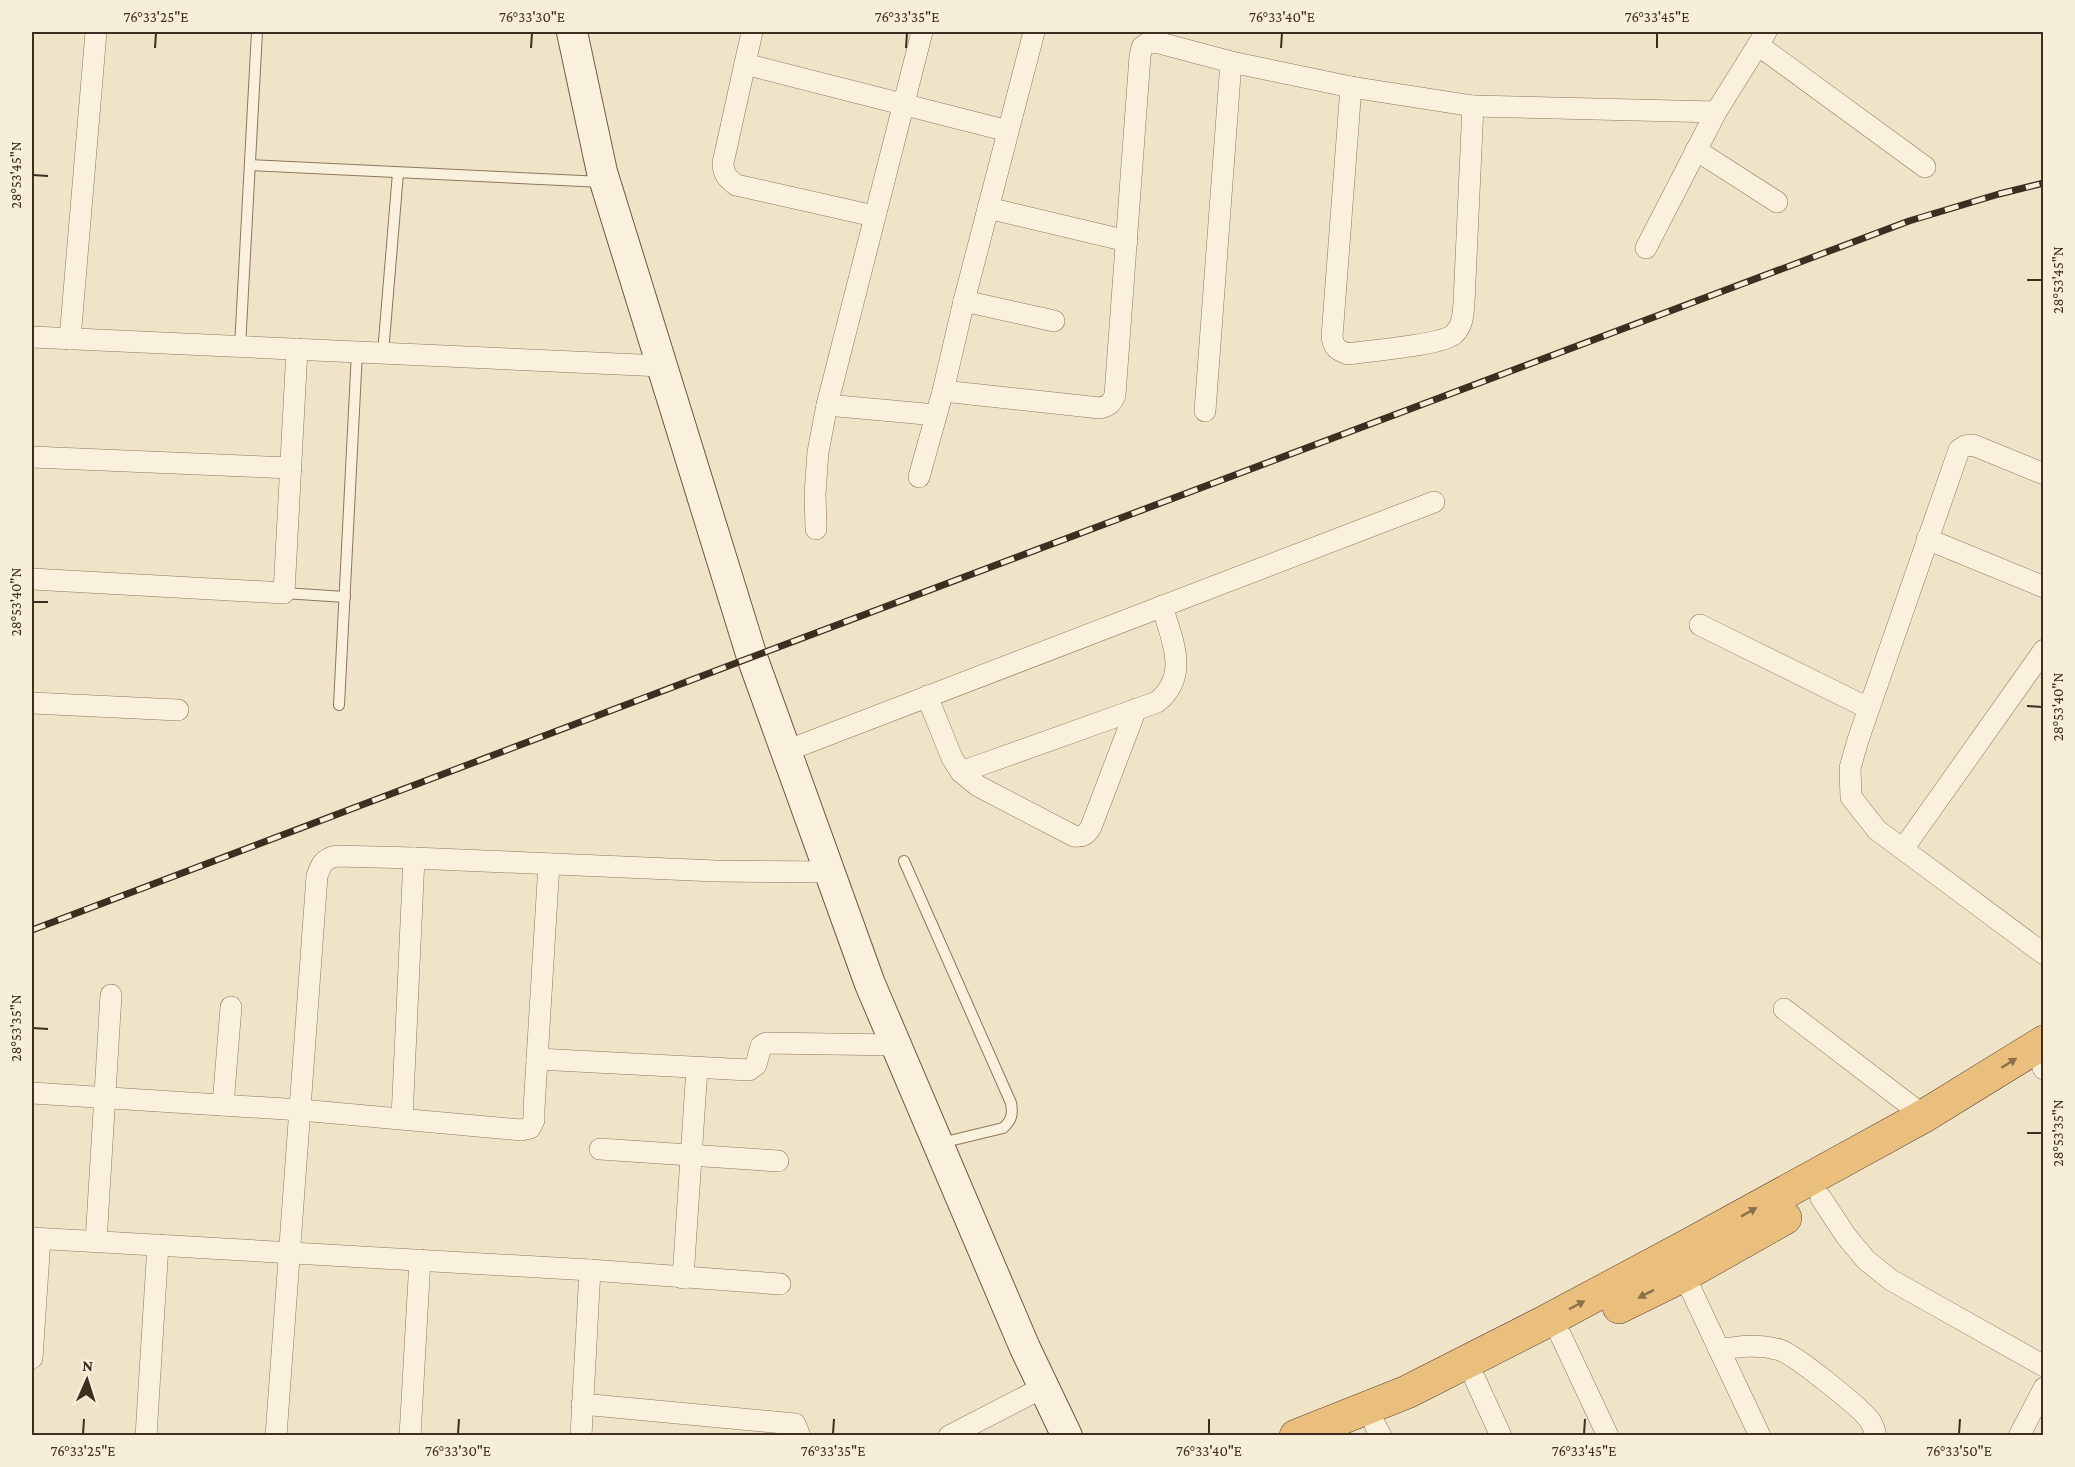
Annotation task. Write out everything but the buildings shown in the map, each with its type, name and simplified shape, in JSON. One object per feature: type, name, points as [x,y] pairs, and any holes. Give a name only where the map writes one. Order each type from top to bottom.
[{"type":"highway","points":[[1296,1436],[1407,1392],[1526,1332],[1924,1116],[2043,1042]]},
{"type":"highway","points":[[1368,1432],[1684,1275],[2043,1069]]},
{"type":"main road","points":[[572,32],[605,182],[752,657],[870,984],[1025,1348],[1067,1436]]},
{"type":"street","points":[[70,339],[96,32]]},
{"type":"street","points":[[752,32],[723,163],[723,172],[736,185],[874,216]]},
{"type":"street","points":[[816,529],[815,494],[818,452],[827,405],[922,32]]},
{"type":"street","points":[[919,477],[943,392],[963,301],[1034,32]]},
{"type":"street","points":[[943,392],[1100,408],[1107,407],[1112,402],[1115,395],[1140,56],[1142,47],[1148,43],[1168,38],[1231,62],[1351,87],[1473,106],[1716,112]]},
{"type":"street","points":[[1646,248],[1716,112],[1762,38],[1925,166]]},
{"type":"street","points":[[1205,411],[1231,62]]},
{"type":"street","points":[[745,64],[1008,131]]},
{"type":"street","points":[[1351,87],[1332,337],[1338,351],[1348,354],[1436,341],[1453,336],[1459,327],[1464,303],[1473,106]]},
{"type":"street","points":[[1696,150],[1777,202]]},
{"type":"street","points":[[988,208],[1127,241]]},
{"type":"street","points":[[963,301],[1054,321]]},
{"type":"street","points":[[32,337],[662,366]]},
{"type":"street","points":[[32,579],[284,593],[297,349]]},
{"type":"street","points":[[827,405],[936,415]]},
{"type":"street","points":[[2043,474],[1983,448],[1965,446],[1956,456],[1869,708],[1851,768],[1851,797],[1877,830],[2043,954]]},
{"type":"street","points":[[32,457],[291,468]]},
{"type":"street","points":[[786,751],[1434,502]]},
{"type":"street","points":[[1927,539],[2043,587]]},
{"type":"street","points":[[961,772],[1157,702],[1167,694],[1174,679],[1177,664],[1162,606]]},
{"type":"street","points":[[1700,626],[1869,708]]},
{"type":"street","points":[[1903,849],[2043,650]]},
{"type":"street","points":[[927,696],[952,758],[961,772],[978,786],[1074,836],[1081,837],[1091,827],[1136,709]]},
{"type":"street","points":[[32,703],[178,710]]},
{"type":"street","points":[[276,1436],[317,876],[326,858],[336,856],[414,858],[716,872],[830,872]]},
{"type":"street","points":[[402,1118],[414,858]]},
{"type":"street","points":[[32,1093],[301,1110],[521,1130],[530,1128],[534,1120],[549,864]]},
{"type":"street","points":[[96,1242],[111,995]]},
{"type":"street","points":[[223,1105],[231,1007]]},
{"type":"street","points":[[1784,1009],[1924,1116]]},
{"type":"street","points":[[537,1059],[749,1070],[756,1065],[761,1046],[773,1042],[896,1045]]},
{"type":"street","points":[[683,1278],[697,1068]]},
{"type":"street","points":[[600,1149],[778,1161]]},
{"type":"street","points":[[1821,1198],[1846,1236],[1866,1260],[1891,1280],[2043,1366]]},
{"type":"street","points":[[32,1358],[36,1239],[590,1270],[780,1284]]},
{"type":"street","points":[[146,1436],[158,1245]]},
{"type":"street","points":[[410,1436],[420,1260]]},
{"type":"street","points":[[580,1436],[590,1270]]},
{"type":"street","points":[[1684,1275],[1760,1436]]},
{"type":"street","points":[[1561,1336],[1608,1436]]},
{"type":"street","points":[[1719,1350],[1744,1346],[1766,1347],[1789,1355],[1856,1407],[1871,1422],[1876,1436]]},
{"type":"street","points":[[1474,1379],[1501,1436]]},
{"type":"street","points":[[962,1433],[1044,1387]]},
{"type":"street","points":[[2019,1436],[2043,1389]]},
{"type":"street","points":[[582,1404],[795,1424],[800,1436]]},
{"type":"lane","points":[[240,347],[257,32]]},
{"type":"lane","points":[[250,165],[605,182]]},
{"type":"lane","points":[[383,353],[398,173]]},
{"type":"lane","points":[[339,705],[357,352]]},
{"type":"lane","points":[[284,593],[345,597]]},
{"type":"lane","points":[[904,861],[1011,1103],[1013,1114],[1003,1128],[938,1144]]},
{"type":"railway","points":[[32,930],[1909,221],[2044,183]]}]
